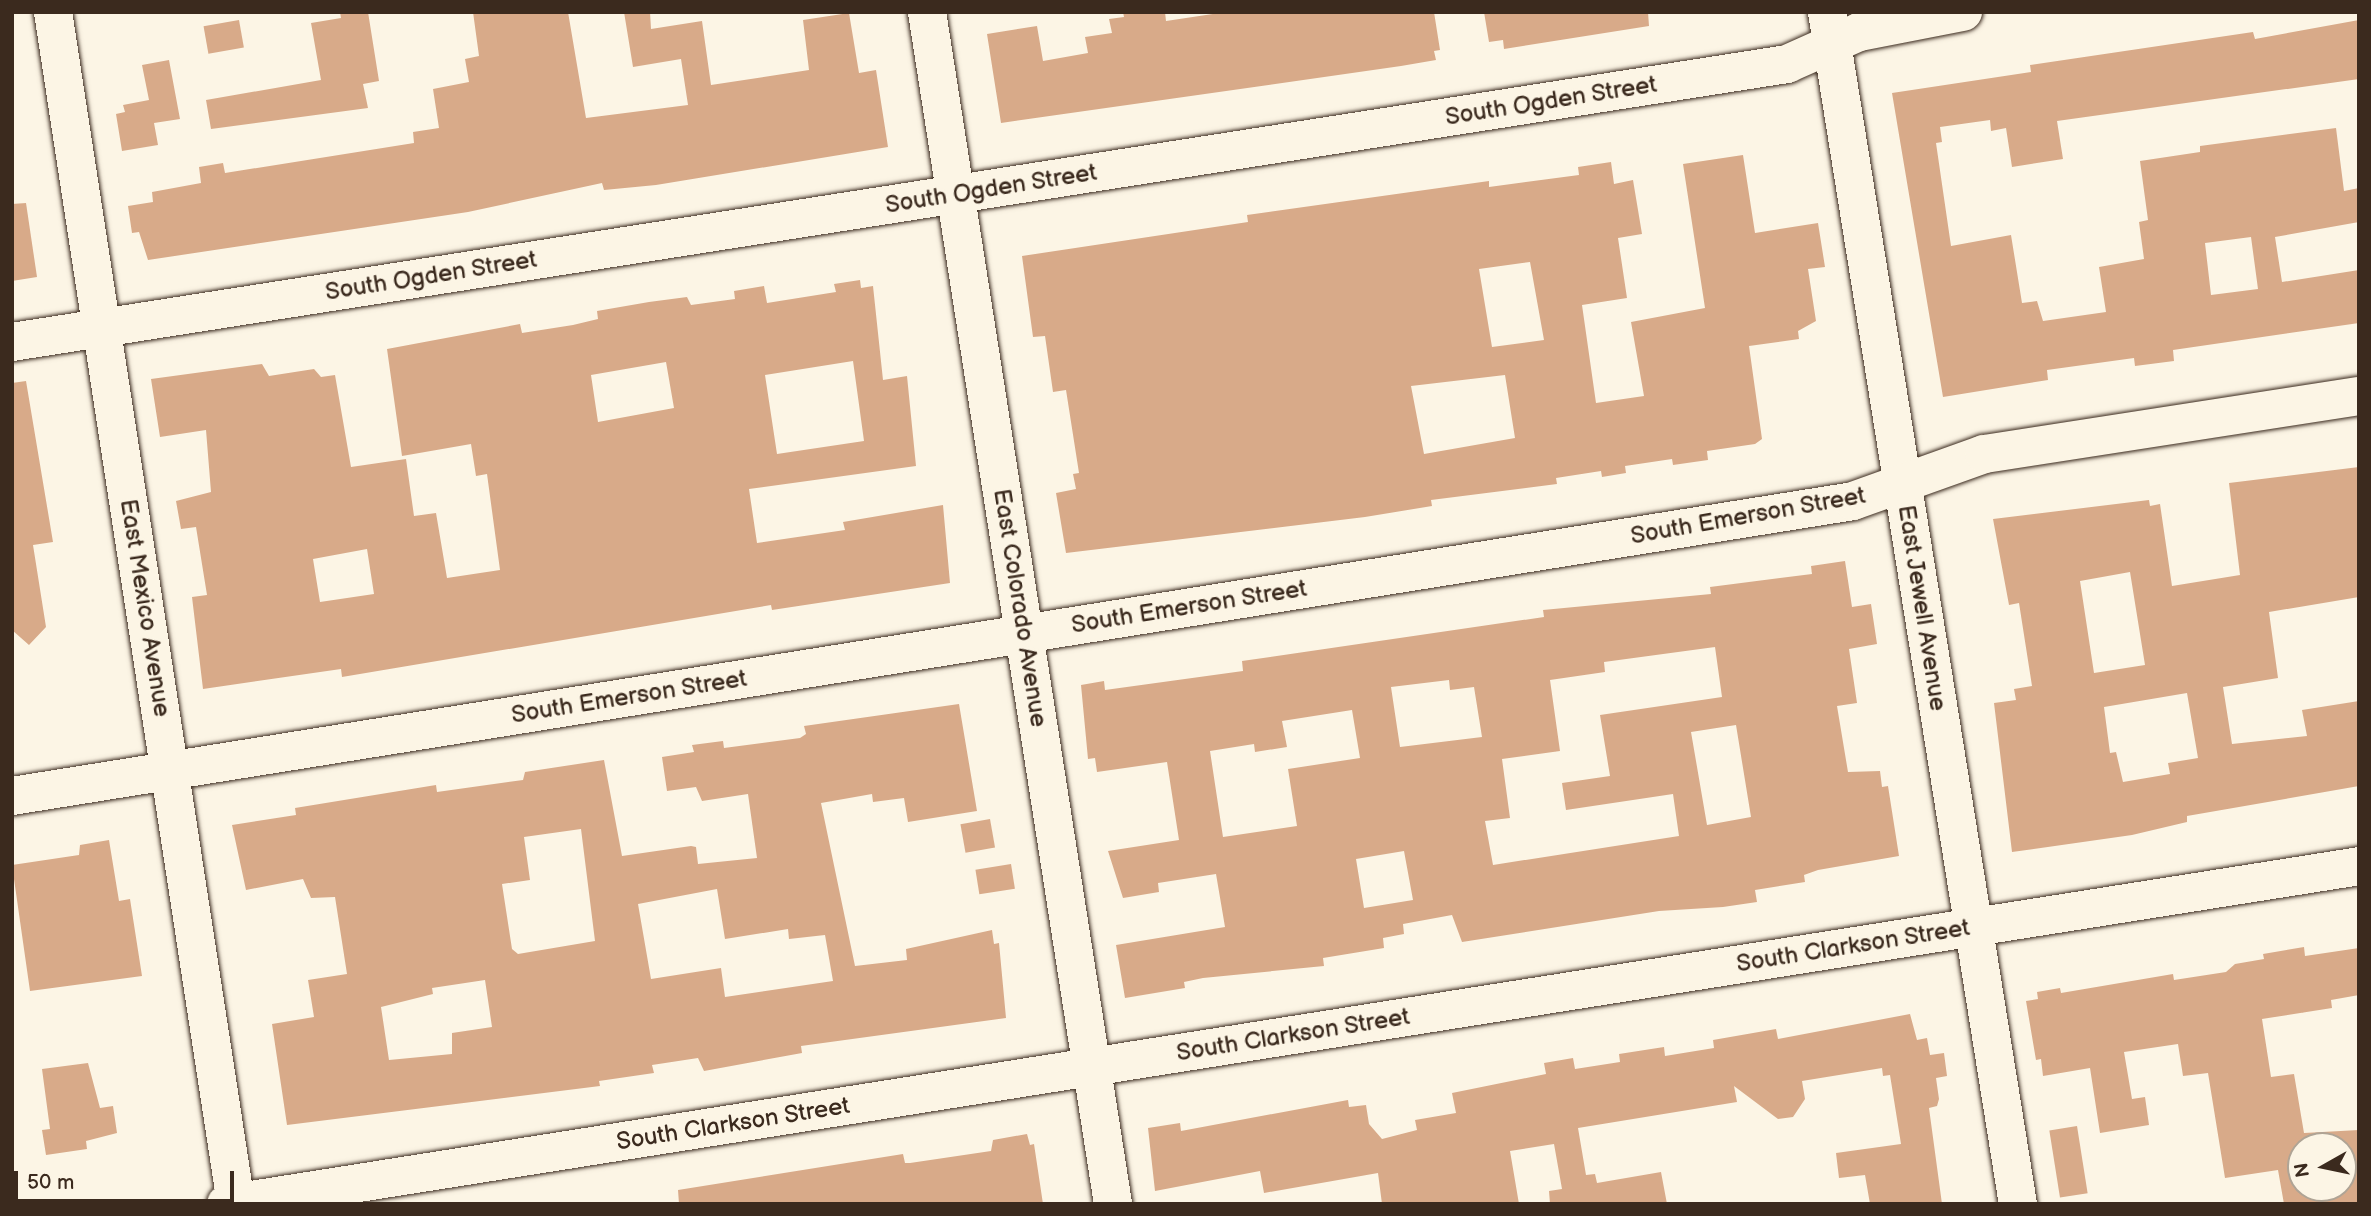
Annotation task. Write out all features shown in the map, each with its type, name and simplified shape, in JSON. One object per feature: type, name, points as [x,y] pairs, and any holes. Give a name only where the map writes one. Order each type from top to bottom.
[{"type":"street","name":"East Mexico Avenue","points":[[53,12],[170,771],[233,1203]]},
{"type":"street","name":"East Colorado Avenue","points":[[927,12],[1113,1204]]},
{"type":"street","name":"South Ogden Street","points":[[12,342],[1787,64],[1829,29],[1886,24],[1963,12]]},
{"type":"street","name":"East Jewell Avenue","points":[[1829,29],[2018,1204]]},
{"type":"street","name":"South Emerson Street","points":[[12,796],[1853,501],[1984,454],[2359,396]]},
{"type":"street","name":"South Clarkson Street","points":[[233,1203],[2359,866]]},
{"type":"building","points":[[340,12],[368,12],[379,81],[363,84],[368,108],[211,129],[206,100],[321,80],[311,23],[341,18]]},
{"type":"building","points":[[473,12],[568,12],[586,118],[688,105],[681,59],[633,67],[624,12],[650,12],[651,29],[702,21],[711,85],[809,70],[803,20],[849,13],[859,73],[876,70],[888,147],[656,185],[604,190],[602,183],[468,212],[148,260],[139,232],[132,233],[128,206],[153,202],[152,192],[201,183],[199,167],[223,163],[225,173],[414,143],[413,132],[439,128],[433,89],[469,82],[465,59],[479,56]]},
{"type":"building","points":[[1123,12],[1165,12],[1166,21],[1226,12],[1434,12],[1440,50],[1434,51],[1436,60],[1401,66],[1001,123],[987,34],[1037,26],[1043,61],[1088,53],[1085,37],[1112,33],[1109,19],[1124,17]]},
{"type":"building","points":[[1484,12],[1648,12],[1649,26],[1504,49],[1503,40],[1489,42]]},
{"type":"building","points":[[239,20],[244,48],[208,54],[204,26]]},
{"type":"building","points":[[2359,20],[2359,79],[2057,121],[2063,159],[2012,167],[2006,128],[1991,131],[1990,120],[1940,127],[1942,142],[1936,143],[1951,246],[2011,235],[2022,303],[2037,301],[2043,321],[2106,312],[2099,267],[2144,259],[2139,222],[2148,220],[2140,161],[2200,152],[2200,146],[2336,128],[2344,191],[2359,188],[2359,222],[2275,237],[2282,282],[2359,270],[2359,323],[2173,350],[2174,361],[2135,366],[2134,358],[2047,370],[2048,380],[1943,397],[1892,93],[2031,72],[2030,65],[2253,32],[2255,39]],"holes":[[[2251,237],[2258,289],[2211,295],[2205,243]]]},
{"type":"building","points":[[169,60],[180,119],[154,123],[158,145],[122,151],[116,114],[125,112],[123,105],[149,100],[142,65]]},
{"type":"building","points":[[1743,155],[1755,233],[1818,223],[1825,267],[1808,269],[1816,321],[1798,331],[1799,339],[1749,346],[1762,439],[1755,444],[1707,451],[1708,460],[1673,465],[1672,459],[1625,466],[1626,473],[1602,477],[1601,471],[1556,478],[1557,484],[1431,500],[1432,506],[1365,517],[1066,553],[1056,493],[1076,489],[1073,474],[1079,473],[1066,390],[1053,392],[1045,336],[1033,337],[1022,256],[1248,222],[1247,215],[1489,181],[1489,187],[1579,175],[1578,167],[1611,162],[1614,184],[1633,180],[1642,234],[1618,238],[1627,298],[1582,305],[1596,403],[1644,396],[1631,322],[1705,308],[1683,164]],"holes":[[[1530,262],[1544,340],[1492,347],[1479,269]],[[1505,375],[1515,438],[1424,454],[1411,386]]]},
{"type":"building","points":[[26,203],[37,277],[12,281],[12,204]]},
{"type":"building","points":[[860,280],[861,288],[873,286],[883,380],[907,376],[916,466],[749,489],[757,543],[845,530],[843,522],[943,505],[950,583],[772,610],[771,605],[342,677],[341,669],[203,689],[192,597],[207,595],[196,527],[181,529],[176,501],[211,492],[206,430],[160,437],[151,379],[262,364],[269,376],[314,369],[321,377],[335,375],[351,467],[406,459],[414,516],[436,513],[447,578],[500,570],[487,474],[476,476],[471,444],[402,456],[387,349],[520,324],[522,333],[573,325],[598,319],[597,311],[649,302],[687,297],[691,305],[735,299],[734,291],[764,286],[767,303],[836,292],[834,284]],"holes":[[[853,361],[864,441],[777,454],[765,375]],[[666,362],[674,408],[598,422],[591,375]],[[367,549],[374,594],[320,602],[313,559]]]},
{"type":"building","points":[[26,381],[53,542],[33,545],[46,627],[29,645],[12,630],[12,383]]},
{"type":"building","points":[[2359,467],[2359,597],[2269,612],[2278,678],[2223,687],[2232,744],[2307,736],[2302,710],[2359,701],[2359,786],[2187,816],[2187,822],[2132,835],[2012,852],[1994,703],[2016,700],[2014,689],[2032,686],[2019,603],[2009,605],[1993,519],[2149,500],[2150,506],[2160,504],[2172,586],[2240,575],[2229,483]],"holes":[[[2130,572],[2145,665],[2094,673],[2080,581]],[[2187,693],[2198,758],[2168,763],[2170,774],[2123,782],[2116,752],[2110,753],[2104,707]]]},
{"type":"building","points":[[1845,561],[1852,607],[1871,604],[1877,644],[1849,649],[1857,703],[1837,706],[1848,772],[1880,771],[1882,787],[1888,786],[1899,856],[1818,870],[1804,875],[1805,882],[1755,890],[1757,902],[1659,911],[1462,942],[1452,915],[1403,924],[1404,934],[1383,938],[1384,948],[1323,958],[1324,966],[1203,978],[1184,982],[1185,988],[1125,998],[1116,945],[1225,927],[1216,874],[1158,883],[1159,892],[1123,898],[1108,851],[1179,840],[1167,762],[1097,772],[1095,758],[1088,759],[1081,685],[1104,681],[1105,690],[1243,671],[1242,661],[1544,617],[1543,610],[1711,594],[1710,587],[1812,574],[1811,566]],"holes":[[[1715,647],[1722,697],[1600,715],[1610,776],[1562,783],[1566,810],[1673,794],[1679,836],[1493,865],[1485,821],[1510,818],[1502,759],[1560,751],[1550,680],[1605,672],[1604,662]],[[1449,680],[1450,690],[1474,687],[1482,737],[1400,747],[1391,687]],[[1352,710],[1360,758],[1288,769],[1297,826],[1223,837],[1210,751],[1254,744],[1255,752],[1287,747],[1282,721]],[[1736,725],[1751,817],[1707,825],[1691,732]],[[1404,851],[1413,900],[1364,908],[1356,859]]]},
{"type":"building","points":[[959,704],[977,811],[908,822],[904,798],[873,802],[872,794],[821,803],[855,966],[907,960],[906,949],[992,930],[994,944],[999,943],[1006,1018],[801,1046],[802,1053],[704,1071],[698,1058],[652,1065],[654,1073],[599,1081],[600,1086],[287,1125],[272,1024],[314,1017],[308,980],[347,974],[335,897],[311,898],[303,879],[246,890],[232,825],[296,815],[295,808],[436,785],[437,792],[523,780],[525,772],[604,760],[622,856],[691,846],[696,847],[698,864],[757,858],[748,794],[702,801],[696,787],[667,791],[662,757],[694,752],[692,745],[723,741],[724,748],[800,738],[806,734],[804,726]],"holes":[[[581,829],[595,941],[518,954],[512,949],[502,884],[530,880],[524,837]],[[717,889],[725,939],[788,929],[789,939],[825,935],[833,981],[725,997],[721,968],[651,979],[638,904]],[[485,980],[492,1027],[452,1033],[452,1054],[389,1060],[381,1007],[433,994],[432,988]]]},
{"type":"building","points":[[990,819],[995,848],[965,853],[960,824]]},
{"type":"building","points":[[109,840],[119,901],[130,899],[142,976],[30,991],[12,865],[79,855],[80,845]]},
{"type":"building","points":[[1011,864],[1015,889],[979,894],[975,870]]},
{"type":"building","points":[[2304,947],[2305,956],[2359,948],[2359,995],[2331,1000],[2332,1008],[2262,1019],[2271,1077],[2294,1074],[2304,1132],[2287,1132],[2287,1202],[2357,1202],[2357,1132],[2322,1132],[2359,1130],[2359,1204],[2284,1204],[2278,1170],[2225,1178],[2208,1073],[2183,1076],[2178,1044],[2124,1052],[2132,1099],[2145,1097],[2149,1125],[2100,1133],[2090,1068],[2043,1076],[2041,1059],[2036,1060],[2026,1001],[2038,999],[2037,992],[2060,988],[2061,993],[2173,974],[2174,980],[2226,972],[2235,964],[2264,959],[2263,954]]},
{"type":"building","points":[[1910,1014],[1917,1040],[1927,1038],[1930,1055],[1944,1053],[1947,1076],[1936,1078],[1939,1099],[1937,1106],[1929,1108],[1942,1204],[1870,1204],[1865,1175],[1839,1178],[1836,1153],[1901,1144],[1890,1075],[1883,1076],[1882,1068],[1802,1081],[1805,1099],[1793,1117],[1778,1119],[1734,1086],[1737,1102],[1578,1128],[1586,1175],[1595,1174],[1597,1183],[1661,1172],[1667,1204],[1550,1204],[1549,1191],[1562,1189],[1554,1144],[1510,1151],[1519,1204],[1382,1204],[1378,1173],[1264,1193],[1260,1171],[1155,1191],[1148,1128],[1180,1123],[1181,1131],[1348,1100],[1349,1107],[1366,1105],[1369,1124],[1382,1139],[1417,1130],[1415,1120],[1456,1113],[1452,1093],[1546,1074],[1544,1063],[1573,1058],[1575,1069],[1620,1062],[1619,1054],[1664,1047],[1665,1056],[1714,1048],[1713,1040],[1776,1029],[1778,1039]]},
{"type":"building","points":[[88,1063],[100,1108],[113,1106],[117,1133],[86,1141],[87,1149],[46,1155],[42,1130],[50,1129],[42,1069]]},
{"type":"building","points":[[2077,1126],[2088,1193],[2060,1198],[2049,1130]]},
{"type":"building","points":[[1027,1134],[1030,1145],[1034,1144],[1043,1204],[679,1204],[678,1190],[903,1154],[905,1163],[910,1163],[991,1151],[993,1140]]}]
